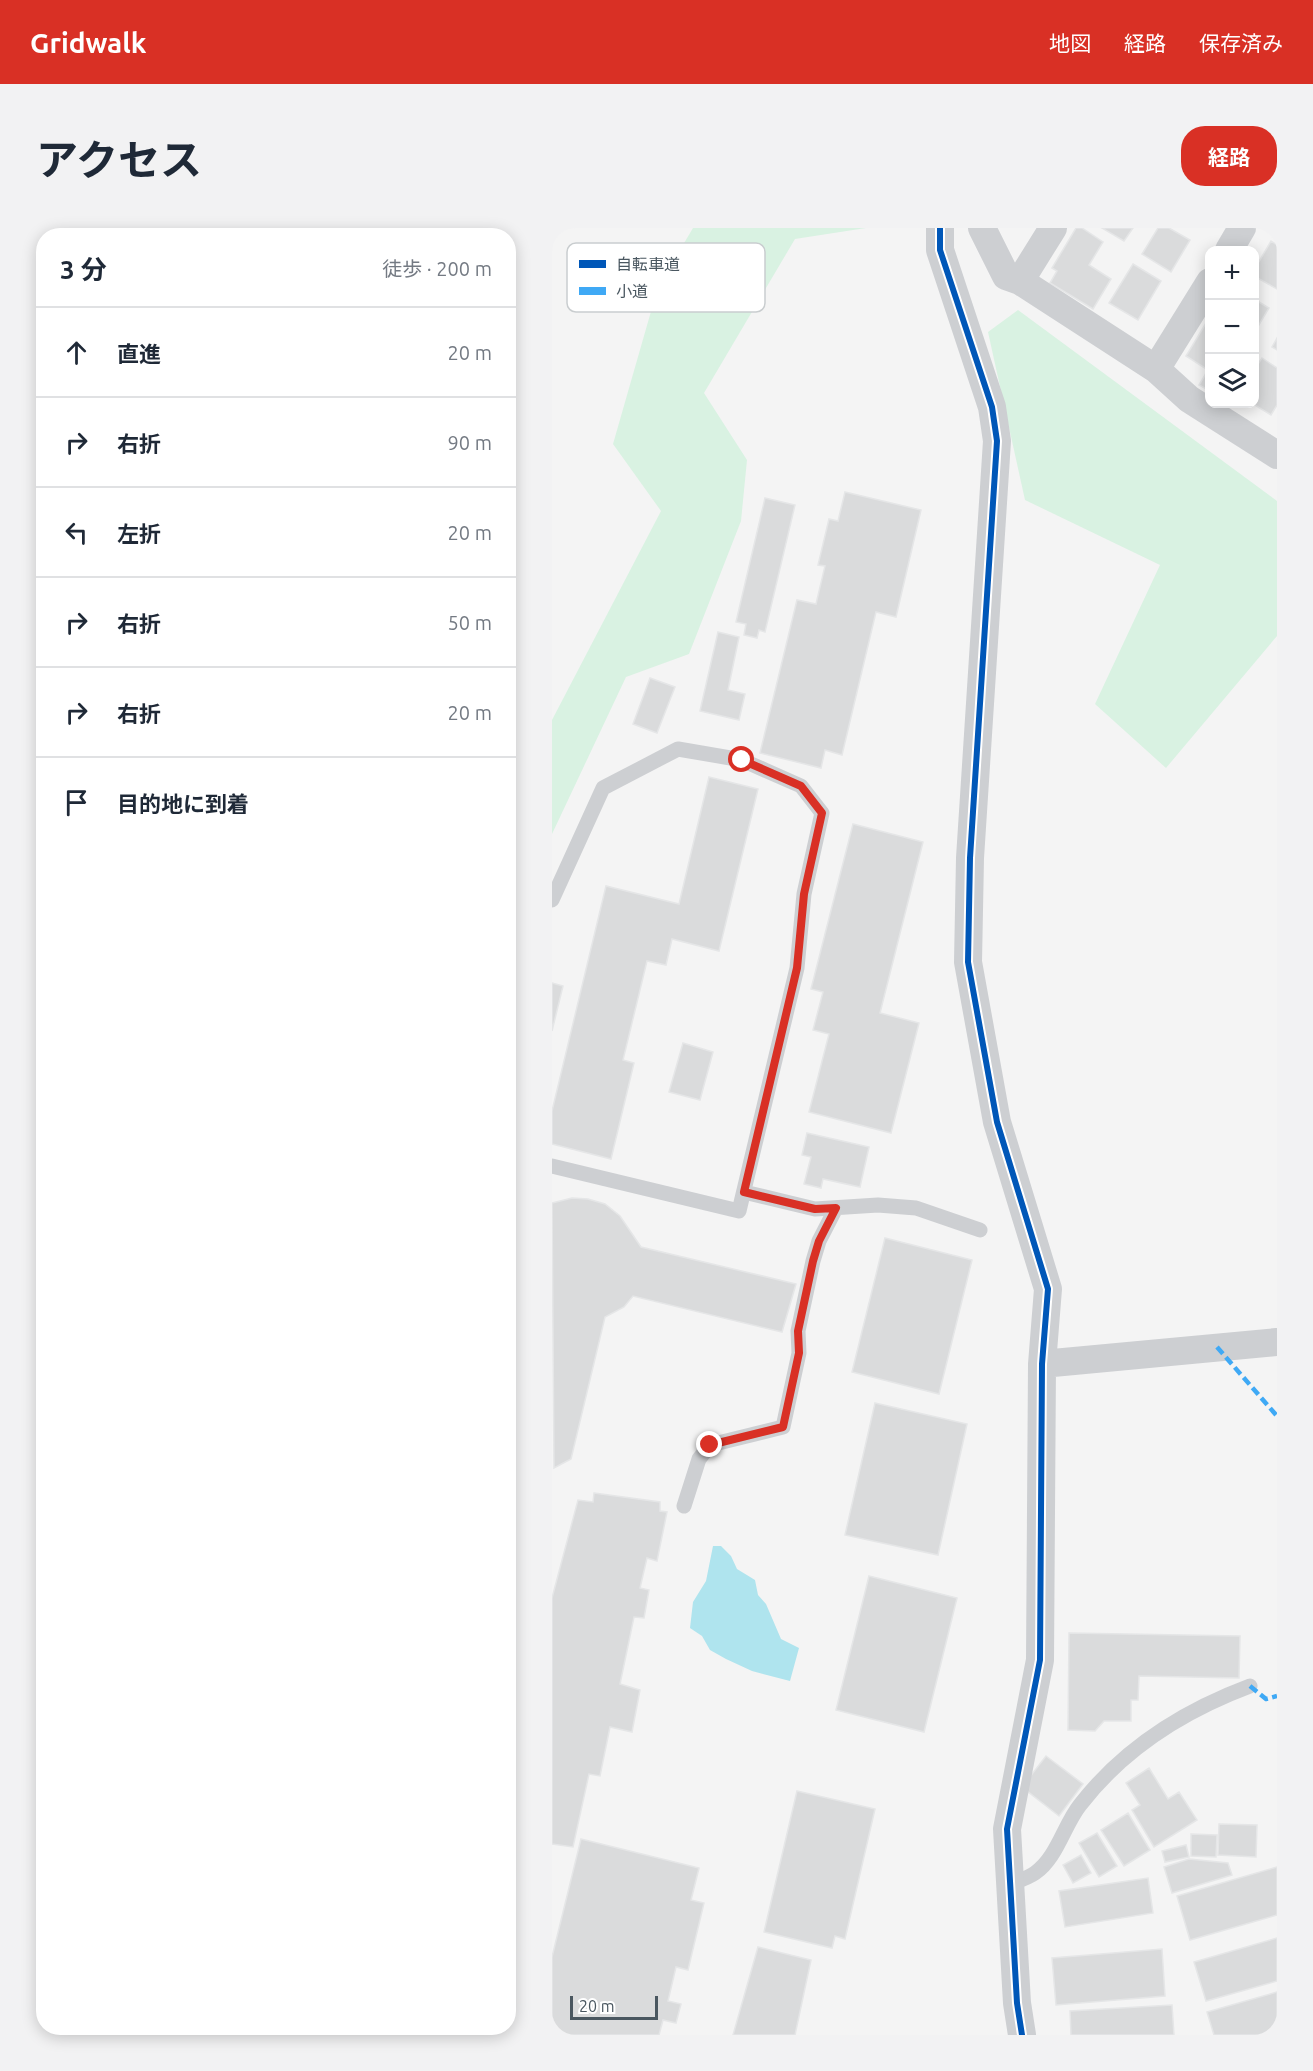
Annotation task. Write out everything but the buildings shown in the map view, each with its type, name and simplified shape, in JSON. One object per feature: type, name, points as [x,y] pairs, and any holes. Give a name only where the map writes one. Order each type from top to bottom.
[{"type":"street","points":[[940,228],[940,250],[992,407],[997,441],[970,858],[968,962],[997,1122],[1048,1290],[1042,1364],[1040,1660],[1006,1829],[1017,2003],[1022,2035]]},
{"type":"street","points":[[982,228],[1006,276],[1020,281],[1156,369],[1189,399],[1277,455]]},
{"type":"street","points":[[1020,281],[1053,228]]},
{"type":"street","points":[[1231,246],[1242,228]]},
{"type":"street","points":[[1156,369],[1205,289]]},
{"type":"street","points":[[1042,1364],[1277,1342]]},
{"type":"lane","points":[[552,900],[603,788],[678,749],[742,760],[801,786],[822,813],[804,894],[797,968],[739,1211],[552,1166]]},
{"type":"lane","points":[[744,1192],[815,1209],[878,1205],[916,1209],[980,1230]]},
{"type":"lane","points":[[684,1506],[699,1459],[710,1445],[783,1427],[799,1353],[798,1331],[813,1261],[819,1241],[836,1208]]},
{"type":"lane","points":[[1010,1884],[1036,1873],[1056,1848],[1079,1806],[1122,1759],[1167,1725],[1218,1698],[1250,1686]]},
{"type":"green space","points":[[693,228],[866,228],[795,239],[765,290],[765,243],[684,243]]},
{"type":"green space","points":[[1018,310],[1277,501],[1277,636],[1166,768],[1095,704],[1160,565],[1025,500],[988,332]]},
{"type":"green space","points":[[651,312],[752,312],[704,393],[747,460],[741,521],[689,654],[626,677],[552,834],[552,720],[661,511],[613,444]]},
{"type":"water","points":[[713,1546],[721,1546],[731,1556],[737,1569],[755,1580],[758,1595],[766,1604],[781,1639],[799,1648],[790,1681],[752,1671],[726,1659],[710,1650],[702,1636],[690,1628],[693,1602],[706,1581]]},
{"type":"marked path","points":[[1217,1347],[1277,1416]]},
{"type":"marked path","points":[[1250,1686],[1266,1699],[1277,1696]]},
{"type":"cycle path","points":[[940,228],[940,250],[992,407],[997,441],[970,858],[968,962],[997,1122],[1048,1289],[1042,1364],[1040,1660],[1007,1829],[1017,2003],[1022,2035]]},
{"type":"route","points":[[710,1445],[783,1427],[799,1353],[798,1331],[813,1261],[819,1241],[836,1208],[815,1209],[744,1192],[797,968],[804,894],[822,813],[801,786],[742,760]]}]
